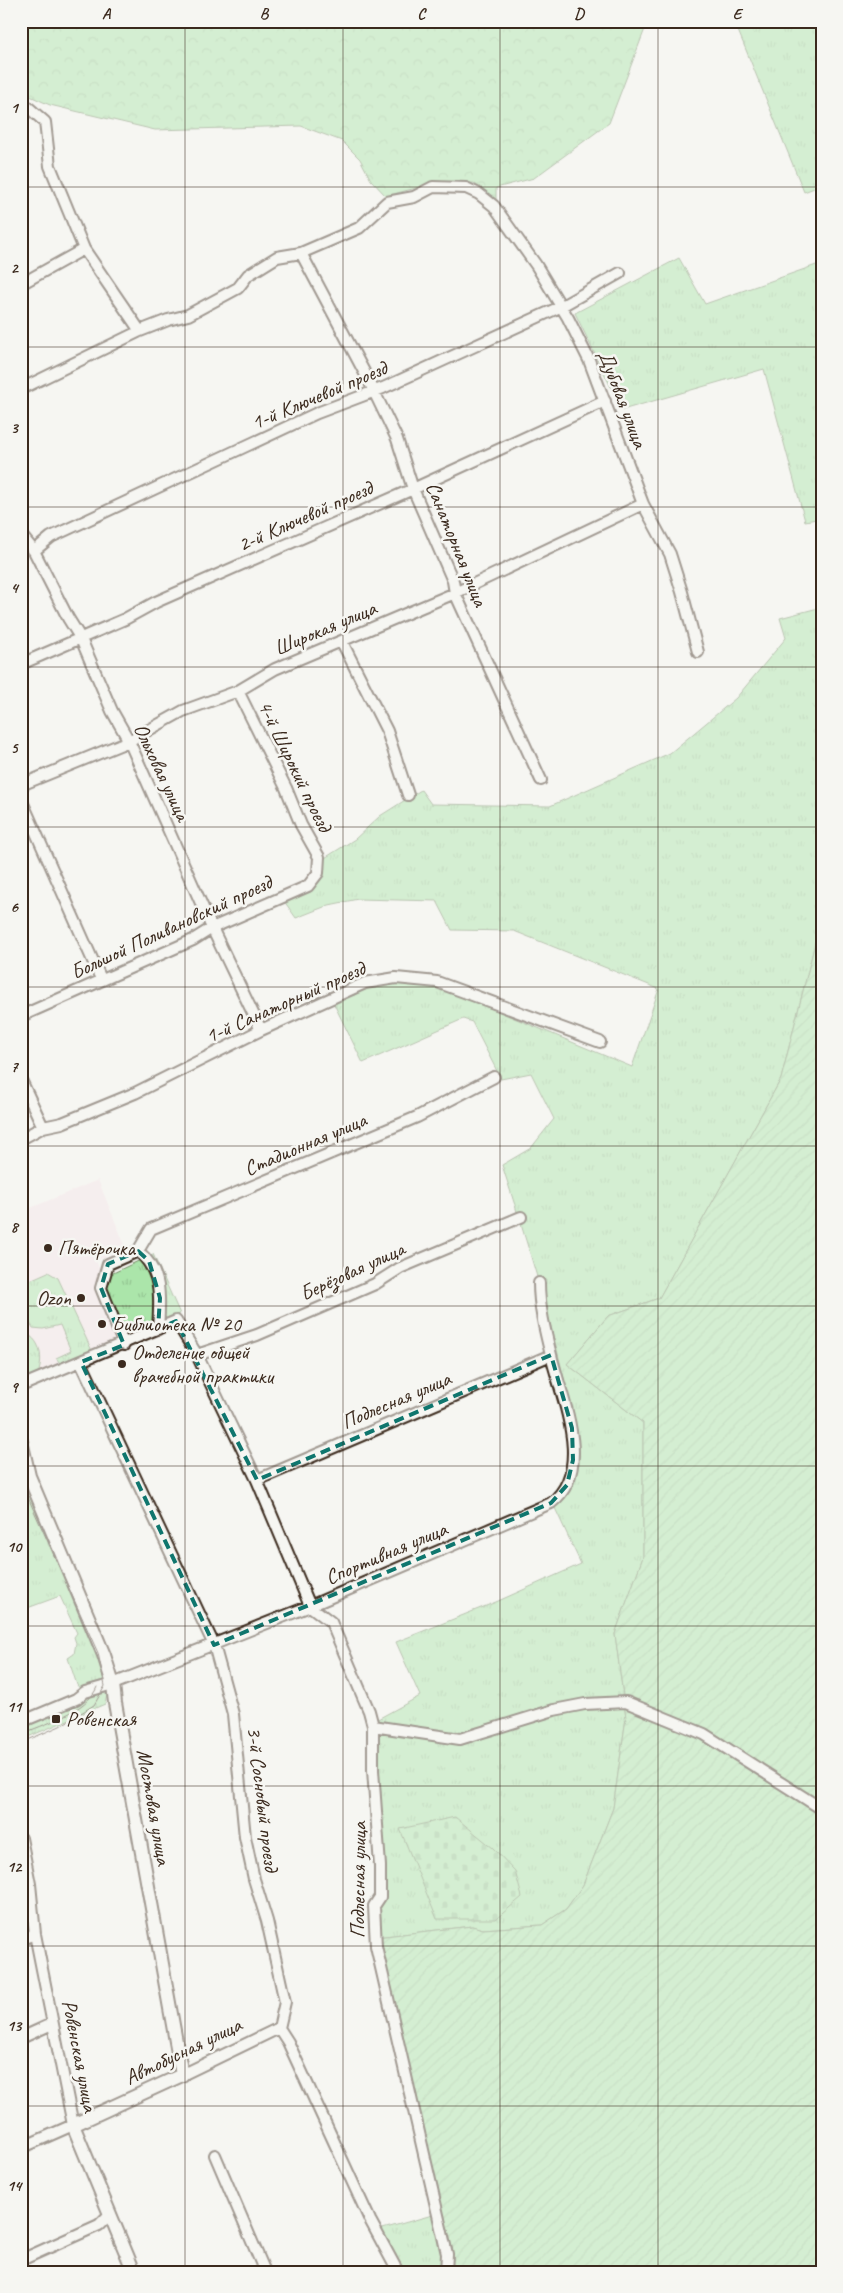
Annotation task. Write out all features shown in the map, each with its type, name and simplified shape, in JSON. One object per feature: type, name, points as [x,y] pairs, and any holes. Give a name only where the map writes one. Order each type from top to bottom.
[{"type":"street","points":[[21,101],[45,122],[50,166],[84,249],[140,331]]},
{"type":"street","name":"Дубовая улица","points":[[301,253],[359,228],[387,202],[414,197],[433,187],[466,188],[479,194],[494,206],[536,265],[568,318],[589,360],[643,504],[670,554],[698,652]]},
{"type":"street","points":[[21,284],[84,249]]},
{"type":"street","points":[[21,388],[140,331],[168,320],[188,315],[238,288],[248,275],[278,257],[301,253]]},
{"type":"street","name":"Санаторная улица","points":[[301,253],[339,322],[397,439],[413,489],[453,581],[455,594],[542,780]]},
{"type":"street","name":"1-й Ключевой проезд","points":[[34,551],[51,537],[317,414],[373,391],[560,307],[620,273]]},
{"type":"street","name":"2-й Ключевой проезд","points":[[21,664],[125,620],[156,602],[413,489],[604,401]]},
{"type":"street","name":"Широкая улица","points":[[21,785],[129,741],[183,711],[238,690],[275,669],[455,594],[643,504]]},
{"type":"street","name":"Ольховая улица","points":[[21,536],[34,551],[68,618],[81,639],[112,711],[129,741],[212,928],[260,1030]]},
{"type":"street","points":[[342,642],[387,731],[408,795]]},
{"type":"street","name":"4-й Широкий проезд","points":[[238,690],[286,788],[300,825],[319,857]]},
{"type":"street","points":[[21,799],[101,979]]},
{"type":"street","name":"Большой Поливановский проезд","points":[[21,1016],[101,979],[193,940],[212,928],[308,886],[318,873],[319,857]]},
{"type":"street","name":"1-й Санаторный проезд","points":[[21,1138],[43,1127],[62,1123],[135,1092],[260,1030],[365,984],[396,978],[437,982],[600,1042]]},
{"type":"street","name":"Стадионная улица","points":[[138,1251],[151,1229],[417,1117],[494,1077]]},
{"type":"street","points":[[21,1080],[43,1127]]},
{"type":"street","name":"Берёзовая улица","points":[[197,1355],[257,1334],[375,1284],[400,1268],[521,1217]]},
{"type":"street","points":[[21,1386],[124,1345],[158,1330],[160,1298],[158,1282],[149,1261],[138,1251],[108,1264],[102,1288],[124,1345]]},
{"type":"street","name":"Спортивная улица","points":[[21,1722],[76,1699],[85,1692],[114,1684],[310,1606],[551,1503],[560,1496],[567,1485],[573,1460],[572,1428],[551,1355],[540,1304],[539,1283]]},
{"type":"street","name":"Подлесная улица","points":[[158,1330],[176,1321],[197,1355],[257,1480],[310,1606],[331,1622],[373,1726],[373,1770],[380,1866],[380,1897],[374,1906],[376,1946],[447,2254],[446,2272]]},
{"type":"street","name":"Подлесная улица","points":[[257,1480],[551,1355]]},
{"type":"street","name":"3-й Сосновый проезд","points":[[81,1362],[214,1645],[233,1714],[245,1837],[250,1862],[267,1921],[286,2002],[279,2028]]},
{"type":"street","name":"Мостовая улица","points":[[21,1441],[25,1480],[104,1655],[114,1684],[115,1702],[182,2075]]},
{"type":"street","points":[[373,1726],[460,1739],[554,1710],[585,1704],[626,1702],[704,1734],[822,1809]]},
{"type":"street","name":"Ровенская улица","points":[[21,1838],[30,1884],[35,1934],[73,2125],[134,2272]]},
{"type":"street","points":[[21,1939],[35,1934]]},
{"type":"street","points":[[21,2038],[52,2024]]},
{"type":"street","points":[[279,2028],[288,2042],[370,2220],[398,2272]]},
{"type":"street","name":"Автобусная улица","points":[[21,2148],[182,2075],[279,2028]]},
{"type":"street","points":[[215,2155],[265,2272]]},
{"type":"street","points":[[21,2260],[99,2225],[110,2214]]},
{"type":"highlighted area","points":[[138,1251],[149,1261],[160,1298],[158,1329],[176,1321],[257,1480],[551,1355],[572,1428],[573,1460],[567,1485],[551,1503],[214,1645],[81,1362],[124,1345],[101,1288],[108,1264]]},
{"type":"shaded area","points":[[98,1180],[126,1248],[96,1261],[128,1338],[21,1384],[21,1212]]},
{"type":"green space","points":[[21,21],[648,21],[609,123],[534,178],[496,188],[496,202],[474,183],[427,185],[386,196],[371,180],[360,159],[342,141],[301,126],[155,130],[50,105],[21,92]]},
{"type":"green space","points":[[648,21],[822,21],[822,185],[804,192],[735,23],[647,26]]},
{"type":"green space","points":[[679,258],[705,304],[822,263],[822,518],[805,521],[764,369],[622,410],[575,313]]},
{"type":"green space","points":[[822,607],[822,915],[781,1079],[659,1298],[608,1316],[567,1364],[643,1423],[643,1557],[615,1634],[626,1718],[613,1808],[583,1885],[566,1909],[542,1925],[482,1929],[472,1926],[376,1937],[376,1720],[420,1696],[396,1642],[496,1602],[581,1564],[555,1508],[564,1498],[573,1480],[579,1454],[578,1438],[547,1311],[502,1165],[531,1148],[554,1119],[531,1073],[501,1079],[472,1022],[463,1019],[363,1063],[333,1002],[367,989],[396,981],[432,984],[632,1067],[659,989],[514,931],[452,930],[437,901],[358,899],[329,905],[296,918],[282,898],[309,887],[320,861],[355,839],[380,816],[421,790],[431,804],[550,806],[670,753],[736,698],[786,638],[780,618]]},
{"type":"green space","points":[[822,915],[822,2272],[451,2272],[376,1937],[472,1926],[483,1929],[542,1925],[566,1909],[583,1885],[613,1808],[626,1718],[615,1634],[643,1557],[643,1423],[567,1364],[608,1316],[659,1298],[781,1079]]},
{"type":"green space","points":[[153,1254],[180,1314],[128,1338],[105,1286],[109,1275]]},
{"type":"green space","points":[[48,1272],[58,1278],[93,1353],[65,1365],[56,1358],[71,1351],[60,1325],[43,1329],[33,1328],[21,1307],[21,1284]]},
{"type":"green space","points":[[21,1332],[28,1335],[37,1344],[41,1357],[37,1377],[21,1384]]},
{"type":"green space","points":[[27,1485],[101,1656],[103,1681],[81,1690],[77,1685],[68,1658],[74,1654],[76,1643],[74,1637],[77,1633],[60,1596],[22,1610],[21,1488]]},
{"type":"green space","points":[[100,1690],[107,1695],[105,1704],[21,1740],[21,1725],[87,1693]]},
{"type":"green space","points":[[455,1817],[493,1848],[515,1871],[522,1897],[496,1919],[437,1919],[400,1829]]},
{"type":"green space","points":[[436,2214],[444,2262],[443,2272],[401,2272],[379,2230]]},
{"type":"tram line","points":[[21,1482],[98,1653],[105,1686],[94,1705],[60,1726],[21,1743]]},
{"type":"tram line","points":[[21,1734],[52,1722],[75,1710],[92,1696],[97,1687]]},
{"type":"place","name":"Пятёрочка","points":[[48,1248]]},
{"type":"place","name":"Ozon","points":[[81,1298]]},
{"type":"place","name":"Библиотека № 20","points":[[102,1324]]},
{"type":"place","name":"Отделение общей врачебной практики","points":[[122,1364]]},
{"type":"place","name":"Ровенская","points":[[56,1719]]}]
